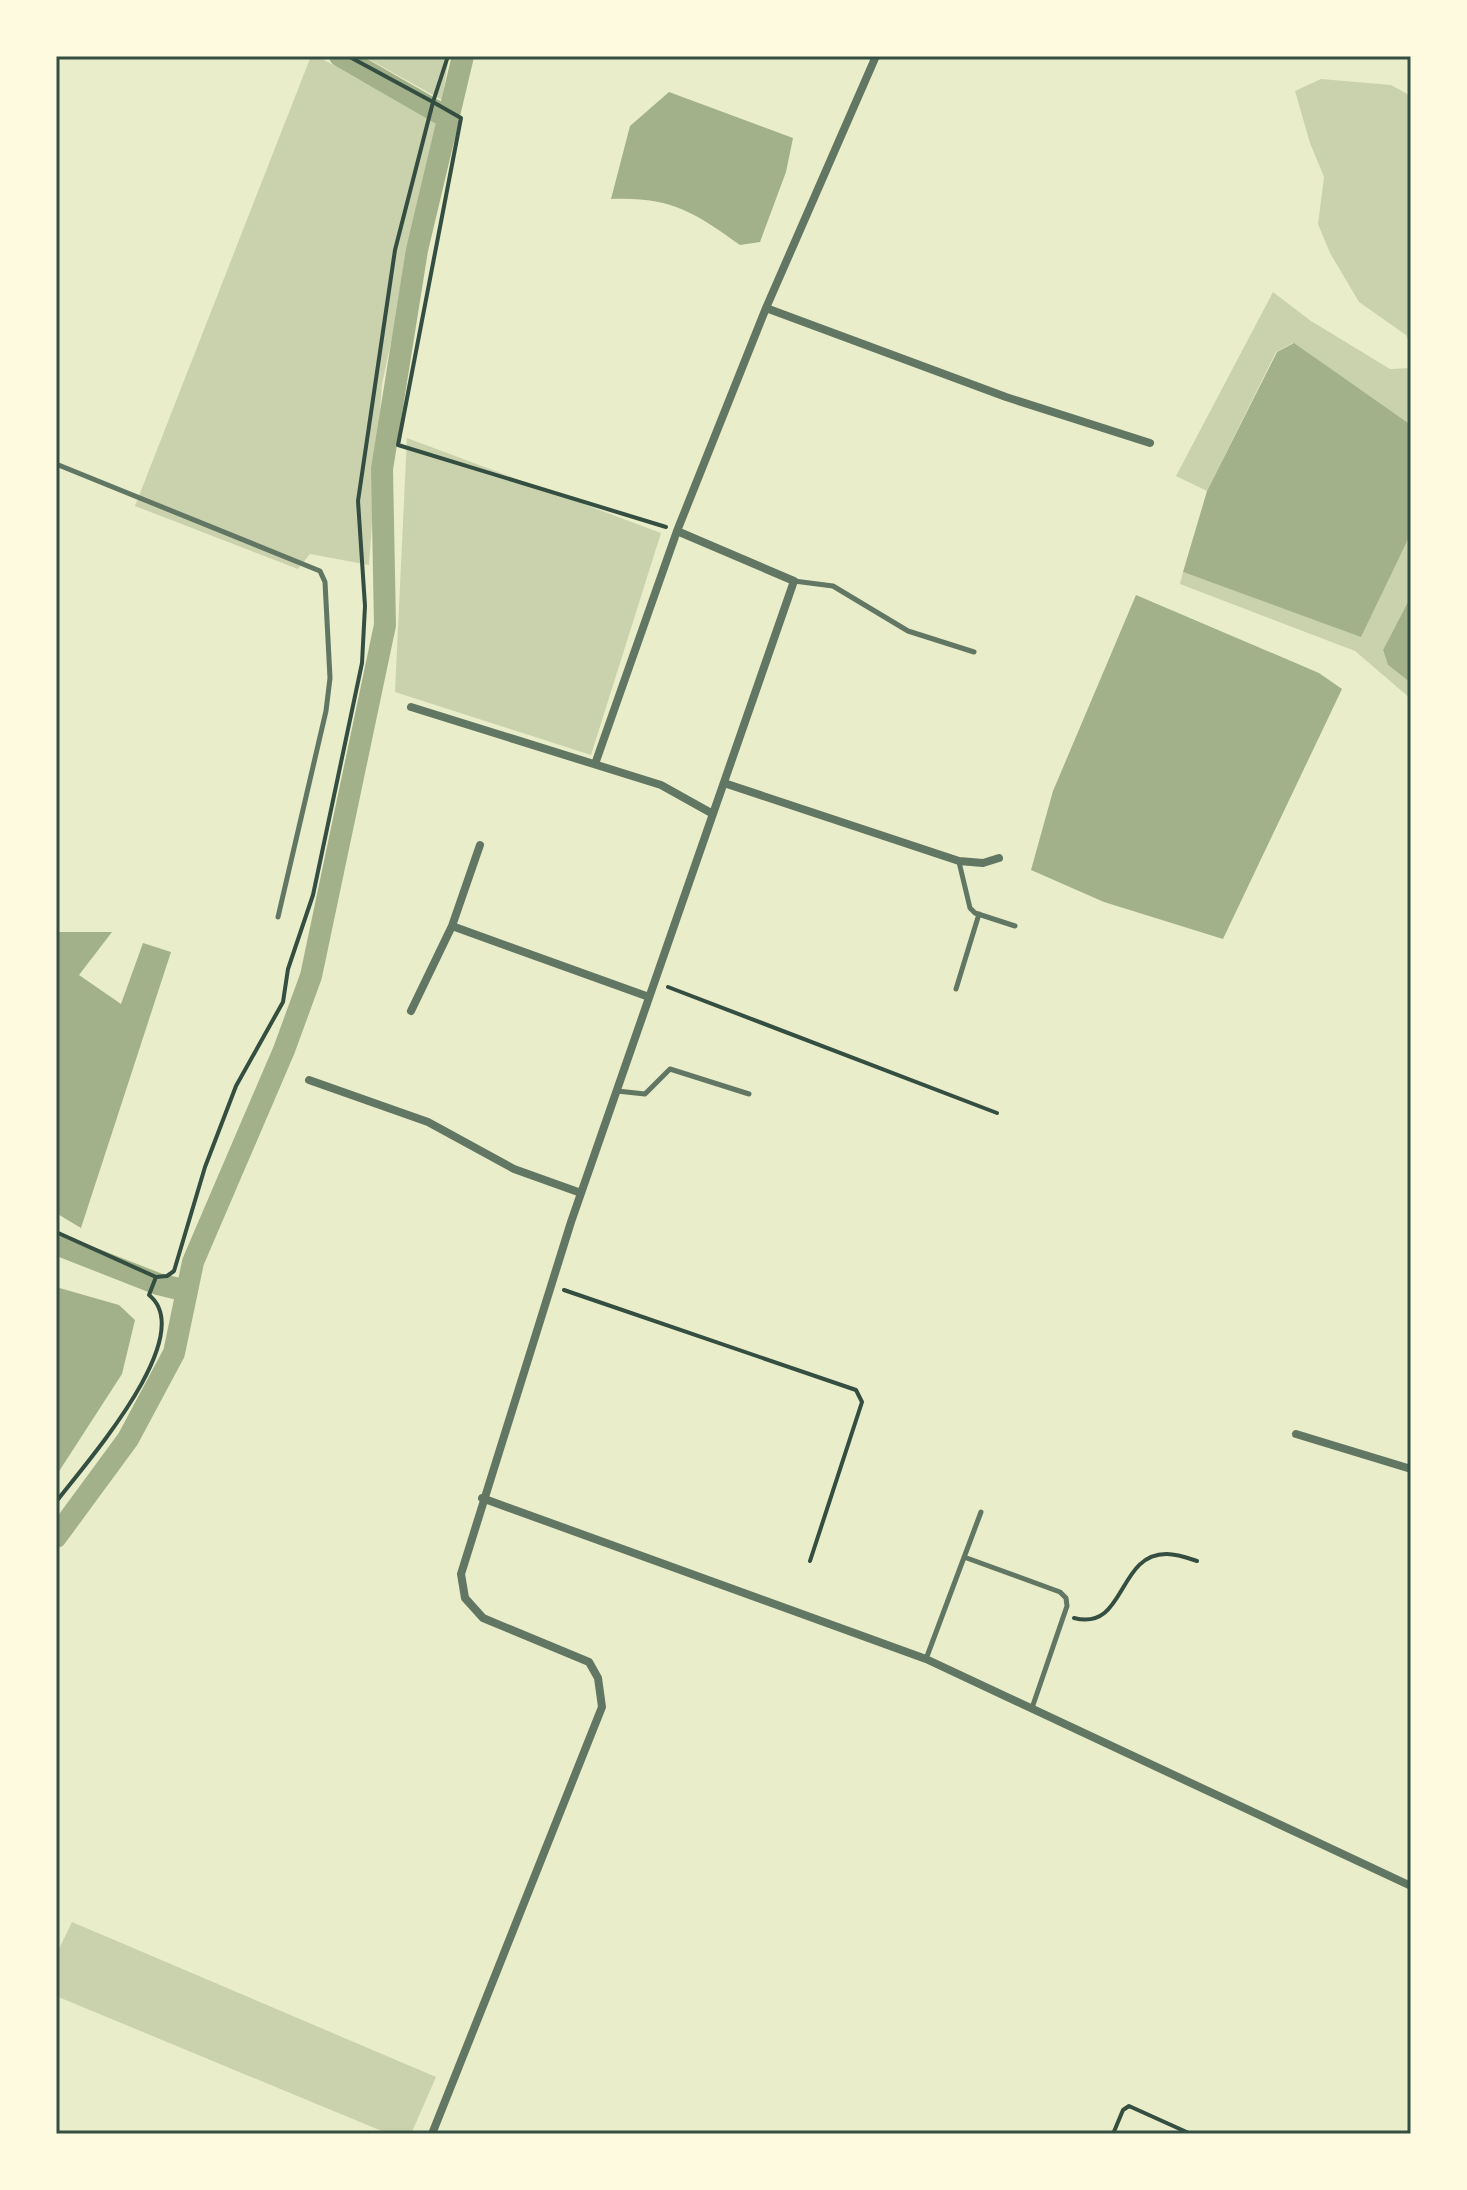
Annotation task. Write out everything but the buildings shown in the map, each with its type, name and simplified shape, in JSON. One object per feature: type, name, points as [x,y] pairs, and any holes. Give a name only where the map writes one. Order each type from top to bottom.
[{"type":"street","points":[[595,764],[677,531],[766,308],[876,56]]},
{"type":"street","points":[[766,308],[1006,397],[1150,443]]},
{"type":"street","points":[[432,2134],[602,1707],[598,1678],[589,1662],[483,1618],[465,1598],[461,1574],[482,1498],[581,1193],[794,581],[677,531]]},
{"type":"street","points":[[411,707],[661,785],[713,814]]},
{"type":"street","points":[[724,783],[959,861],[983,863],[999,858]]},
{"type":"street","points":[[411,1011],[452,926],[480,845]]},
{"type":"street","points":[[452,926],[649,997]]},
{"type":"street","points":[[309,1080],[428,1122],[514,1169],[581,1193]]},
{"type":"street","points":[[1296,1434],[1411,1469]]},
{"type":"street","points":[[482,1498],[926,1659],[1411,1886]]},
{"type":"lane","points":[[56,464],[320,571],[325,582],[330,678],[278,917]]},
{"type":"lane","points":[[794,581],[833,586],[908,631],[974,652]]},
{"type":"lane","points":[[959,861],[970,908],[1015,926]]},
{"type":"lane","points":[[956,989],[979,914]]},
{"type":"lane","points":[[616,1091],[645,1094],[670,1069],[749,1094]]},
{"type":"lane","points":[[926,1659],[981,1512]]},
{"type":"lane","points":[[964,1557],[1060,1592],[1066,1598],[1064,1616],[1032,1709]]},
{"type":"path","points":[[448,56],[433,102],[461,118],[398,445],[677,531]]},
{"type":"path","points":[[654,982],[997,1113]]},
{"type":"path","points":[[56,1502],[134,1400],[163,1332],[162,1315],[149,1295],[156,1277]]},
{"type":"path","points":[[551,1285],[856,1390],[862,1402],[810,1561]]},
{"type":"path","points":[[1064,1616],[1082,1620],[1107,1614],[1131,1572],[1142,1560],[1154,1555],[1168,1553],[1197,1561]]},
{"type":"path","points":[[1113,2134],[1123,2110],[1129,2106],[1191,2134]]},
{"type":"shaded area","points":[[311,56],[317,56],[438,124],[382,384],[369,565],[310,554],[298,569],[135,506]]},
{"type":"shaded area","points":[[363,56],[449,56],[442,100]]},
{"type":"shaded area","points":[[1321,79],[1391,85],[1411,96],[1411,346],[1406,335],[1359,302],[1330,253],[1318,224],[1324,177],[1310,143],[1295,91]]},
{"type":"shaded area","points":[[669,92],[793,138],[786,172],[760,242],[740,245],[680,208],[650,201],[611,199],[630,126]]},
{"type":"shaded area","points":[[1273,292],[1311,321],[1390,369],[1411,368],[1411,425],[1293,343],[1276,352],[1207,491],[1176,476]]},
{"type":"shaded area","points":[[1294,343],[1411,425],[1411,533],[1361,637],[1183,572],[1207,491],[1277,352]]},
{"type":"shaded area","points":[[407,438],[661,533],[591,755],[395,692]]},
{"type":"shaded area","points":[[1411,533],[1411,596],[1383,650],[1388,665],[1411,683],[1411,699],[1355,651],[1180,584],[1183,572],[1360,636]]},
{"type":"shaded area","points":[[1136,595],[1319,673],[1342,689],[1223,939],[1104,902],[1031,870],[1053,791]]},
{"type":"shaded area","points":[[1411,596],[1411,683],[1388,665],[1383,650]]},
{"type":"shaded area","points":[[56,932],[112,932],[79,975],[121,1004],[143,943],[171,952],[81,1228],[56,1213]]},
{"type":"shaded area","points":[[56,1287],[119,1305],[135,1320],[122,1374],[56,1476]]},
{"type":"shaded area","points":[[72,1922],[436,2077],[411,2134],[389,2134],[56,1996],[56,1955]]},
{"type":"waterway","points":[[340,56],[448,118]]},
{"type":"waterway","points":[[56,1537],[128,1439],[174,1353],[193,1262],[284,1050],[311,976],[385,625],[382,469],[417,250],[463,56]]},
{"type":"waterway","points":[[56,1244],[158,1284],[187,1291]]}]
